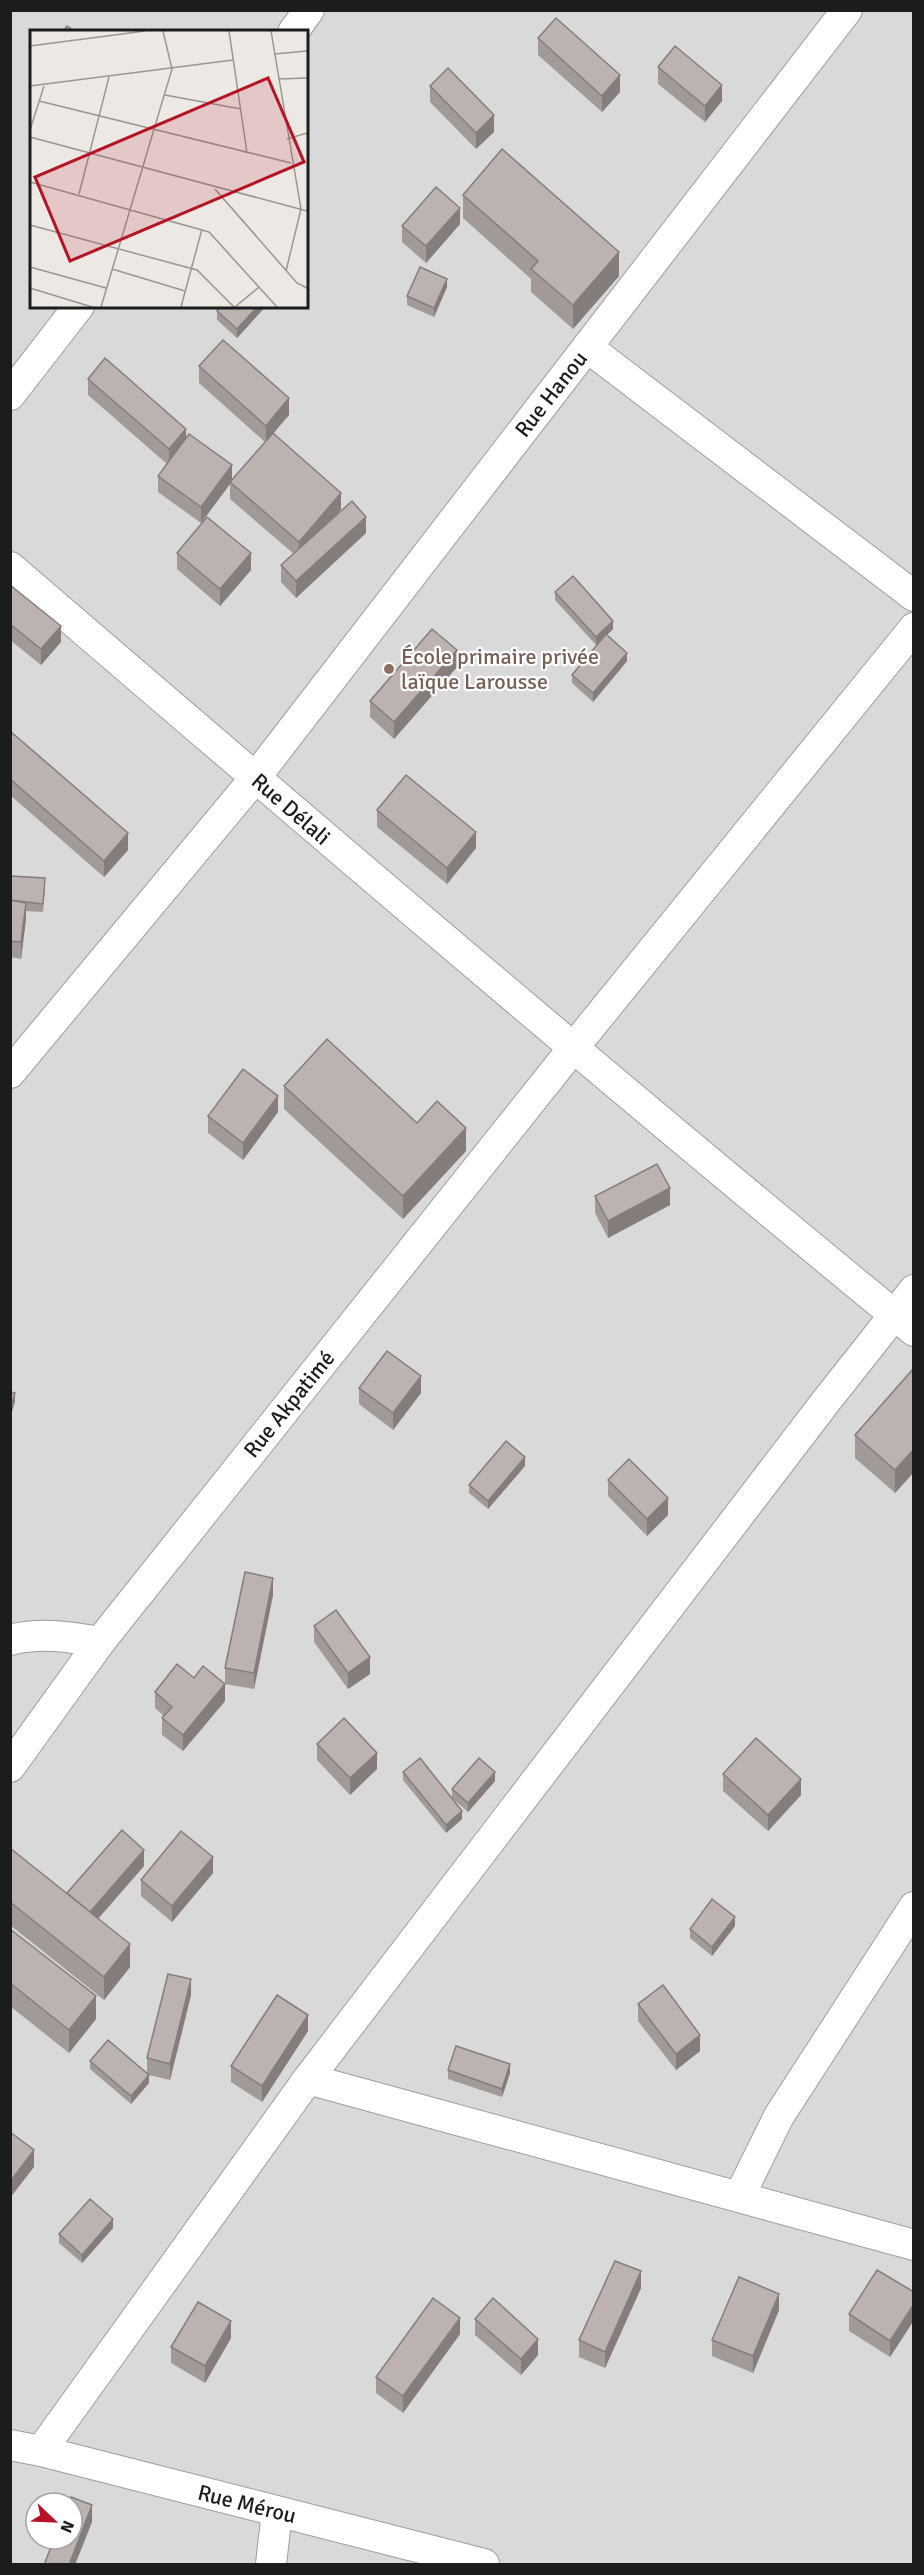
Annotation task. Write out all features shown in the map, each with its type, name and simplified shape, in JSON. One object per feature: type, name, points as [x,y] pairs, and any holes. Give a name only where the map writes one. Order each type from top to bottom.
[{"type":"street","points":[[294,30],[309,10]]},
{"type":"street","name":"Rue Hanou","points":[[10,1073],[255,778],[847,10]]},
{"type":"street","points":[[10,395],[77,308]]},
{"type":"street","points":[[587,347],[914,596]]},
{"type":"street","name":"Rue Délali","points":[[10,567],[734,1184],[904,1323]]},
{"type":"street","name":"Rue Akpatimé","points":[[10,1767],[100,1642],[574,1047],[914,628]]},
{"type":"street","points":[[41,2451],[308,2079],[827,1400],[904,1323],[914,1290]]},
{"type":"street","points":[[10,1640],[26,1636],[53,1635],[100,1642]]},
{"type":"street","points":[[739,2197],[778,2116],[914,1907]]},
{"type":"street","points":[[308,2079],[914,2245]]},
{"type":"street","name":"Rue Mérou","points":[[10,2445],[484,2565]]},
{"type":"street","points":[[271,2565],[277,2512]]},
{"type":"shaded area","points":[[11,11],[913,11],[913,2564],[11,2564]]},
{"type":"building","points":[[556,18],[620,75],[602,96],[538,38]]},
{"type":"building","points":[[675,46],[722,85],[705,106],[658,67]]},
{"type":"building","points":[[448,68],[494,115],[476,133],[430,86]]},
{"type":"building","points":[[502,149],[619,252],[573,305],[531,269],[538,261],[463,195]]},
{"type":"building","points":[[436,187],[460,208],[426,246],[402,226]]},
{"type":"building","points":[[420,267],[447,279],[434,308],[407,296]]},
{"type":"building","points":[[220,308],[256,308],[237,329],[217,311]]},
{"type":"building","points":[[223,340],[289,398],[266,426],[199,366]]},
{"type":"building","points":[[105,358],[186,429],[169,449],[88,379]]},
{"type":"building","points":[[273,433],[341,493],[299,542],[230,482]]},
{"type":"building","points":[[189,434],[232,465],[201,507],[158,476]]},
{"type":"building","points":[[352,501],[366,517],[296,581],[281,565]]},
{"type":"building","points":[[207,517],[251,553],[220,589],[177,553]]},
{"type":"building","points":[[573,576],[613,621],[596,637],[555,592]]},
{"type":"building","points":[[10,585],[61,626],[41,649],[10,624]]},
{"type":"building","points":[[432,629],[457,650],[394,722],[370,701]]},
{"type":"building","points":[[606,634],[627,653],[593,693],[572,675]]},
{"type":"building","points":[[10,731],[128,833],[104,861],[10,779]]},
{"type":"building","points":[[406,775],[476,832],[447,868],[377,810]]},
{"type":"building","points":[[10,876],[45,878],[43,904],[10,900]]},
{"type":"building","points":[[10,900],[26,903],[21,942],[10,941]]},
{"type":"building","points":[[327,1039],[417,1123],[437,1101],[466,1128],[403,1196],[284,1086]]},
{"type":"building","points":[[243,1069],[278,1096],[243,1143],[208,1116]]},
{"type":"building","points":[[657,1164],[670,1188],[608,1221],[595,1196]]},
{"type":"building","points":[[387,1351],[421,1376],[393,1413],[359,1388]]},
{"type":"building","points":[[914,1368],[914,1449],[895,1470],[855,1435]]},
{"type":"building","points":[[10,1392],[15,1393],[10,1410]]},
{"type":"building","points":[[506,1441],[525,1457],[488,1501],[469,1485]]},
{"type":"building","points":[[629,1459],[668,1498],[647,1519],[608,1480]]},
{"type":"building","points":[[245,1572],[273,1578],[254,1673],[225,1668]]},
{"type":"building","points":[[336,1610],[370,1657],[348,1673],[314,1626]]},
{"type":"building","points":[[177,1664],[194,1678],[203,1666],[225,1684],[183,1735],[162,1718],[172,1707],[155,1692]]},
{"type":"building","points":[[344,1718],[377,1753],[350,1778],[317,1744]]},
{"type":"building","points":[[756,1738],[801,1779],[768,1815],[723,1774]]},
{"type":"building","points":[[420,1758],[462,1811],[446,1825],[403,1772]]},
{"type":"building","points":[[479,1758],[495,1772],[468,1803],[452,1789]]},
{"type":"building","points":[[122,1830],[144,1850],[90,1912],[67,1893]]},
{"type":"building","points":[[181,1831],[213,1857],[172,1906],[141,1880]]},
{"type":"building","points":[[10,1848],[130,1944],[104,1977],[10,1902]]},
{"type":"building","points":[[712,1899],[735,1917],[712,1947],[690,1929]]},
{"type":"building","points":[[10,1929],[96,1996],[69,2030],[10,1983]]},
{"type":"building","points":[[168,1974],[191,1979],[170,2064],[147,2058]]},
{"type":"building","points":[[663,1985],[700,2035],[676,2054],[638,2004]]},
{"type":"building","points":[[277,1995],[308,2015],[262,2086],[231,2066]]},
{"type":"building","points":[[108,2040],[149,2075],[131,2096],[90,2061]]},
{"type":"building","points":[[456,2046],[510,2064],[502,2089],[448,2070]]},
{"type":"building","points":[[10,2132],[34,2150],[10,2182]]},
{"type":"building","points":[[90,2199],[113,2219],[82,2255],[59,2234]]},
{"type":"building","points":[[615,2261],[641,2271],[605,2352],[579,2340]]},
{"type":"building","points":[[877,2270],[914,2292],[914,2304],[890,2341],[849,2314]]},
{"type":"building","points":[[739,2277],[779,2294],[753,2356],[712,2340]]},
{"type":"building","points":[[433,2298],[460,2318],[403,2396],[376,2377]]},
{"type":"building","points":[[493,2298],[538,2339],[521,2359],[475,2319]]},
{"type":"building","points":[[198,2302],[231,2321],[205,2366],[171,2347]]},
{"type":"building","points":[[84,2502],[92,2505],[84,2526]]},
{"type":"building","points":[[49,2551],[74,2551],[69,2565],[44,2565]]},
{"type":"place","name":"École primaire privée laïque Larousse","points":[[389,669]]}]
